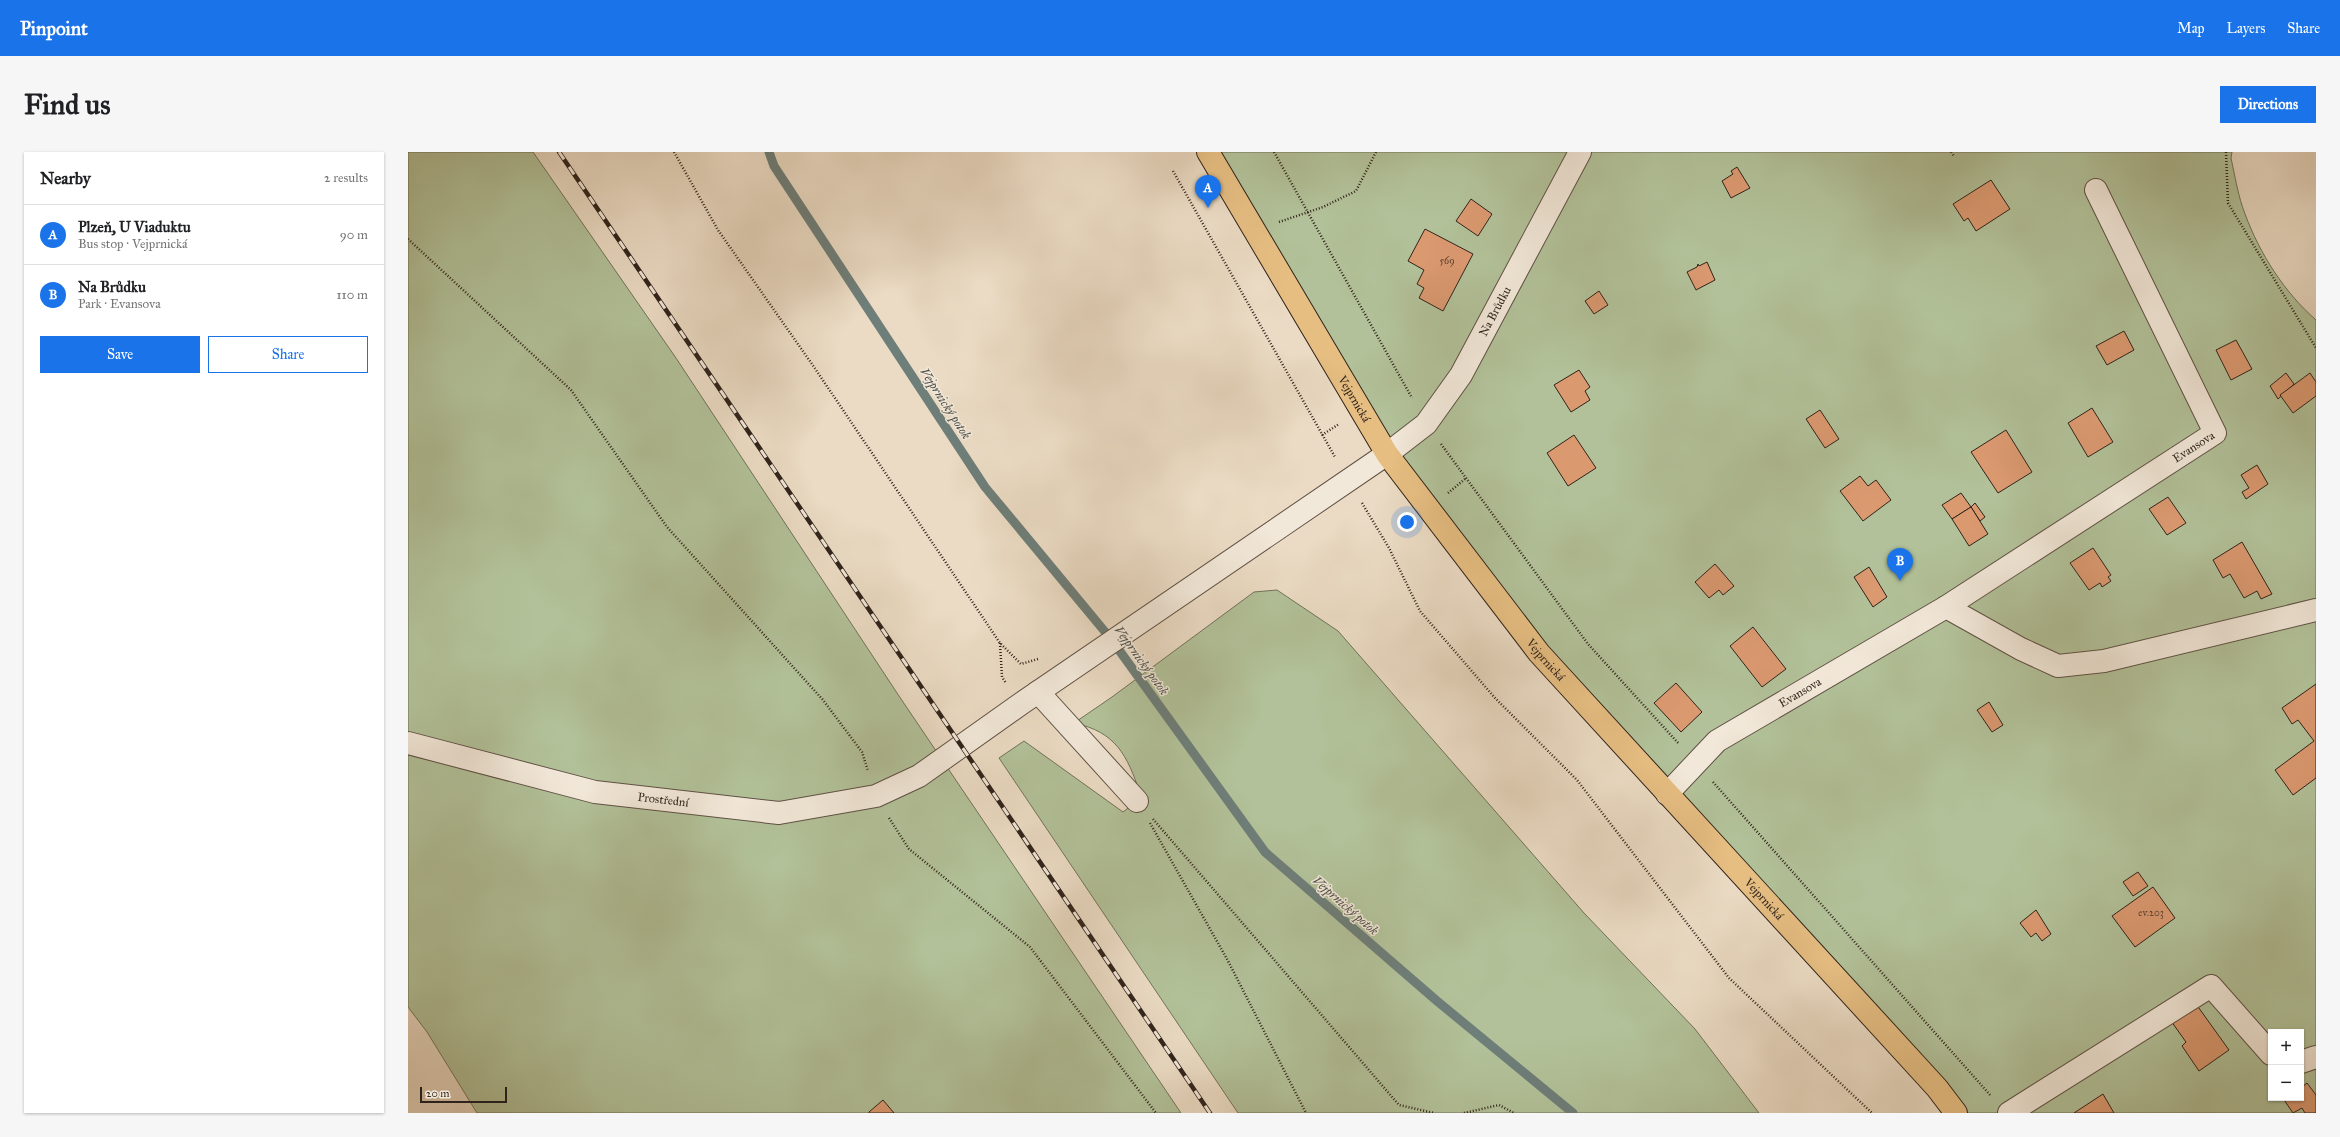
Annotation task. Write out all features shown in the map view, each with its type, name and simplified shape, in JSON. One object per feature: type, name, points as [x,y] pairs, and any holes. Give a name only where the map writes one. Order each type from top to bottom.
[{"type":"main road","name":"Vejprnická","points":[[1208,152],[1256,230],[1303,316],[1387,454],[1539,653],[1937,1088],[1956,1113]]},
{"type":"street","name":"Na Brůdku","points":[[1135,625],[1387,454],[1426,424],[1461,375],[1580,152]]},
{"type":"street","name":"Evansova","points":[[1667,794],[1717,741],[1946,607],[2215,433],[2096,190]]},
{"type":"street","points":[[1946,607],[2021,649],[2058,666],[2104,661],[2316,610]]},
{"type":"street","name":"Prostřední","points":[[408,743],[595,792],[779,813],[876,796],[919,776],[1135,625]]},
{"type":"street","points":[[1030,697],[1137,801]]},
{"type":"street","points":[[2002,1107],[2211,986],[2268,1051]]},
{"type":"street","points":[[2304,1061],[2316,1057]]},
{"type":"path","points":[[674,152],[718,230],[814,367],[1000,643],[1020,664],[1047,656],[1066,672]]},
{"type":"path","points":[[1274,152],[1426,424],[1588,644],[2002,1107]]},
{"type":"path","points":[[1256,230],[1308,212],[1356,191],[1376,152]]},
{"type":"path","points":[[1951,152],[1954,156]]},
{"type":"path","points":[[2226,152],[2228,203],[2316,348]]},
{"type":"path","points":[[1173,171],[1348,480],[1389,548],[1420,611],[1495,698],[1577,780],[1729,978],[1872,1113]]},
{"type":"path","points":[[408,239],[571,390],[667,527],[823,700],[862,752],[876,796],[909,849],[1030,948],[1156,1113]]},
{"type":"path","points":[[1000,643],[1002,676],[1030,697]]},
{"type":"path","points":[[1137,801],[1227,959],[1306,1113]]},
{"type":"path","points":[[1137,801],[1399,1105],[1434,1113]]},
{"type":"path","points":[[1464,1113],[1499,1105],[1514,1113]]},
{"type":"green space","points":[[408,152],[533,152],[676,358],[901,699],[1181,1113],[477,1113],[427,1032],[408,1007]]},
{"type":"green space","points":[[1208,152],[2232,152],[2231,158],[2240,200],[2258,244],[2283,285],[2316,320],[2316,1113],[1956,1113],[1667,794],[1428,508]]},
{"type":"green space","points":[[1277,590],[1338,631],[1584,913],[1695,1029],[1759,1113],[1238,1113],[999,758],[1024,741],[1123,812],[1137,801],[1140,793],[1130,767],[1118,747],[1110,739],[1100,732],[1074,723],[1112,697],[1254,592]]},
{"type":"building","points":[[1737,167],[1750,188],[1731,198],[1722,181],[1733,174],[1731,171]]},
{"type":"building","points":[[1991,180],[2010,209],[1976,231],[1968,218],[1964,221],[1953,204]]},
{"type":"building","points":[[1471,199],[1492,214],[1478,236],[1456,221]]},
{"type":"building","points":[[1425,229],[1473,254],[1443,311],[1419,298],[1424,288],[1417,284],[1424,270],[1408,261]]},
{"type":"building","points":[[1707,262],[1715,280],[1696,290],[1687,272],[1697,267],[1698,264],[1699,266]]},
{"type":"building","points":[[1599,291],[1608,305],[1594,314],[1585,301]]},
{"type":"building","points":[[2124,331],[2134,350],[2107,365],[2096,346]]},
{"type":"building","points":[[2236,340],[2252,369],[2231,380],[2216,350]]},
{"type":"building","points":[[1579,370],[1590,387],[1585,391],[1590,400],[1571,412],[1554,385]]},
{"type":"building","points":[[2286,373],[2294,384],[2278,399],[2270,386]]},
{"type":"building","points":[[2310,373],[2316,382],[2316,396],[2293,413],[2280,395]]},
{"type":"building","points":[[2092,408],[2113,442],[2088,457],[2068,423]]},
{"type":"building","points":[[1820,410],[1839,439],[1825,448],[1806,419]]},
{"type":"building","points":[[2006,430],[2032,472],[1998,493],[1971,452]]},
{"type":"building","points":[[1574,435],[1596,468],[1568,486],[1547,453]]},
{"type":"building","points":[[2257,465],[2268,484],[2246,499],[2242,492],[2249,488],[2241,475]]},
{"type":"building","points":[[1860,476],[1868,486],[1876,480],[1891,500],[1863,521],[1840,491]]},
{"type":"building","points":[[1961,493],[1971,507],[1952,519],[1942,505]]},
{"type":"building","points":[[2168,497],[2186,523],[2167,535],[2149,509]]},
{"type":"building","points":[[1975,503],[1985,517],[1980,521],[1971,507]]},
{"type":"building","points":[[1971,507],[1988,534],[1969,546],[1952,519]]},
{"type":"building","points":[[2242,542],[2272,594],[2261,599],[2257,591],[2244,598],[2230,574],[2223,578],[2213,560]]},
{"type":"building","points":[[2093,548],[2111,575],[2108,577],[2111,581],[2102,587],[2100,583],[2089,590],[2070,563]]},
{"type":"building","points":[[1715,564],[1734,586],[1723,595],[1719,590],[1709,598],[1695,582]]},
{"type":"building","points":[[1869,567],[1887,597],[1873,607],[1854,577]]},
{"type":"building","points":[[1753,627],[1786,669],[1762,687],[1730,646]]},
{"type":"building","points":[[1676,683],[1702,712],[1681,732],[1654,703]]},
{"type":"building","points":[[2316,684],[2316,778],[2293,795],[2275,770],[2314,741],[2298,720],[2292,724],[2282,708]]},
{"type":"building","points":[[1989,702],[2003,725],[1992,732],[1977,710]]},
{"type":"building","points":[[2138,872],[2148,886],[2133,896],[2123,882]]},
{"type":"building","points":[[2153,887],[2175,918],[2135,947],[2112,916]]},
{"type":"building","points":[[2036,910],[2051,934],[2042,941],[2036,933],[2031,937],[2020,923]]},
{"type":"building","points":[[2196,1004],[2229,1050],[2199,1071],[2182,1046],[2186,1042],[2171,1021]]},
{"type":"building","points":[[2307,1083],[2316,1095],[2316,1113],[2305,1113],[2302,1108],[2293,1113],[2285,1101],[2304,1101],[2304,1086]]},
{"type":"building","points":[[2103,1094],[2114,1113],[2074,1113]]},
{"type":"building","points":[[883,1100],[894,1113],[869,1113],[869,1112]]},
{"type":"waterway","name":"Vejprnický potok","points":[[769,152],[774,166],[985,487],[1111,639],[1265,852],[1437,1001],[1573,1113]]},
{"type":"railway","points":[[559,152],[1210,1113]]},
{"type":"place","name":"Plzeň, U Viaduktu","points":[[1208,208]]},
{"type":"place","name":"Na Brůdku","points":[[1900,581]]}]
